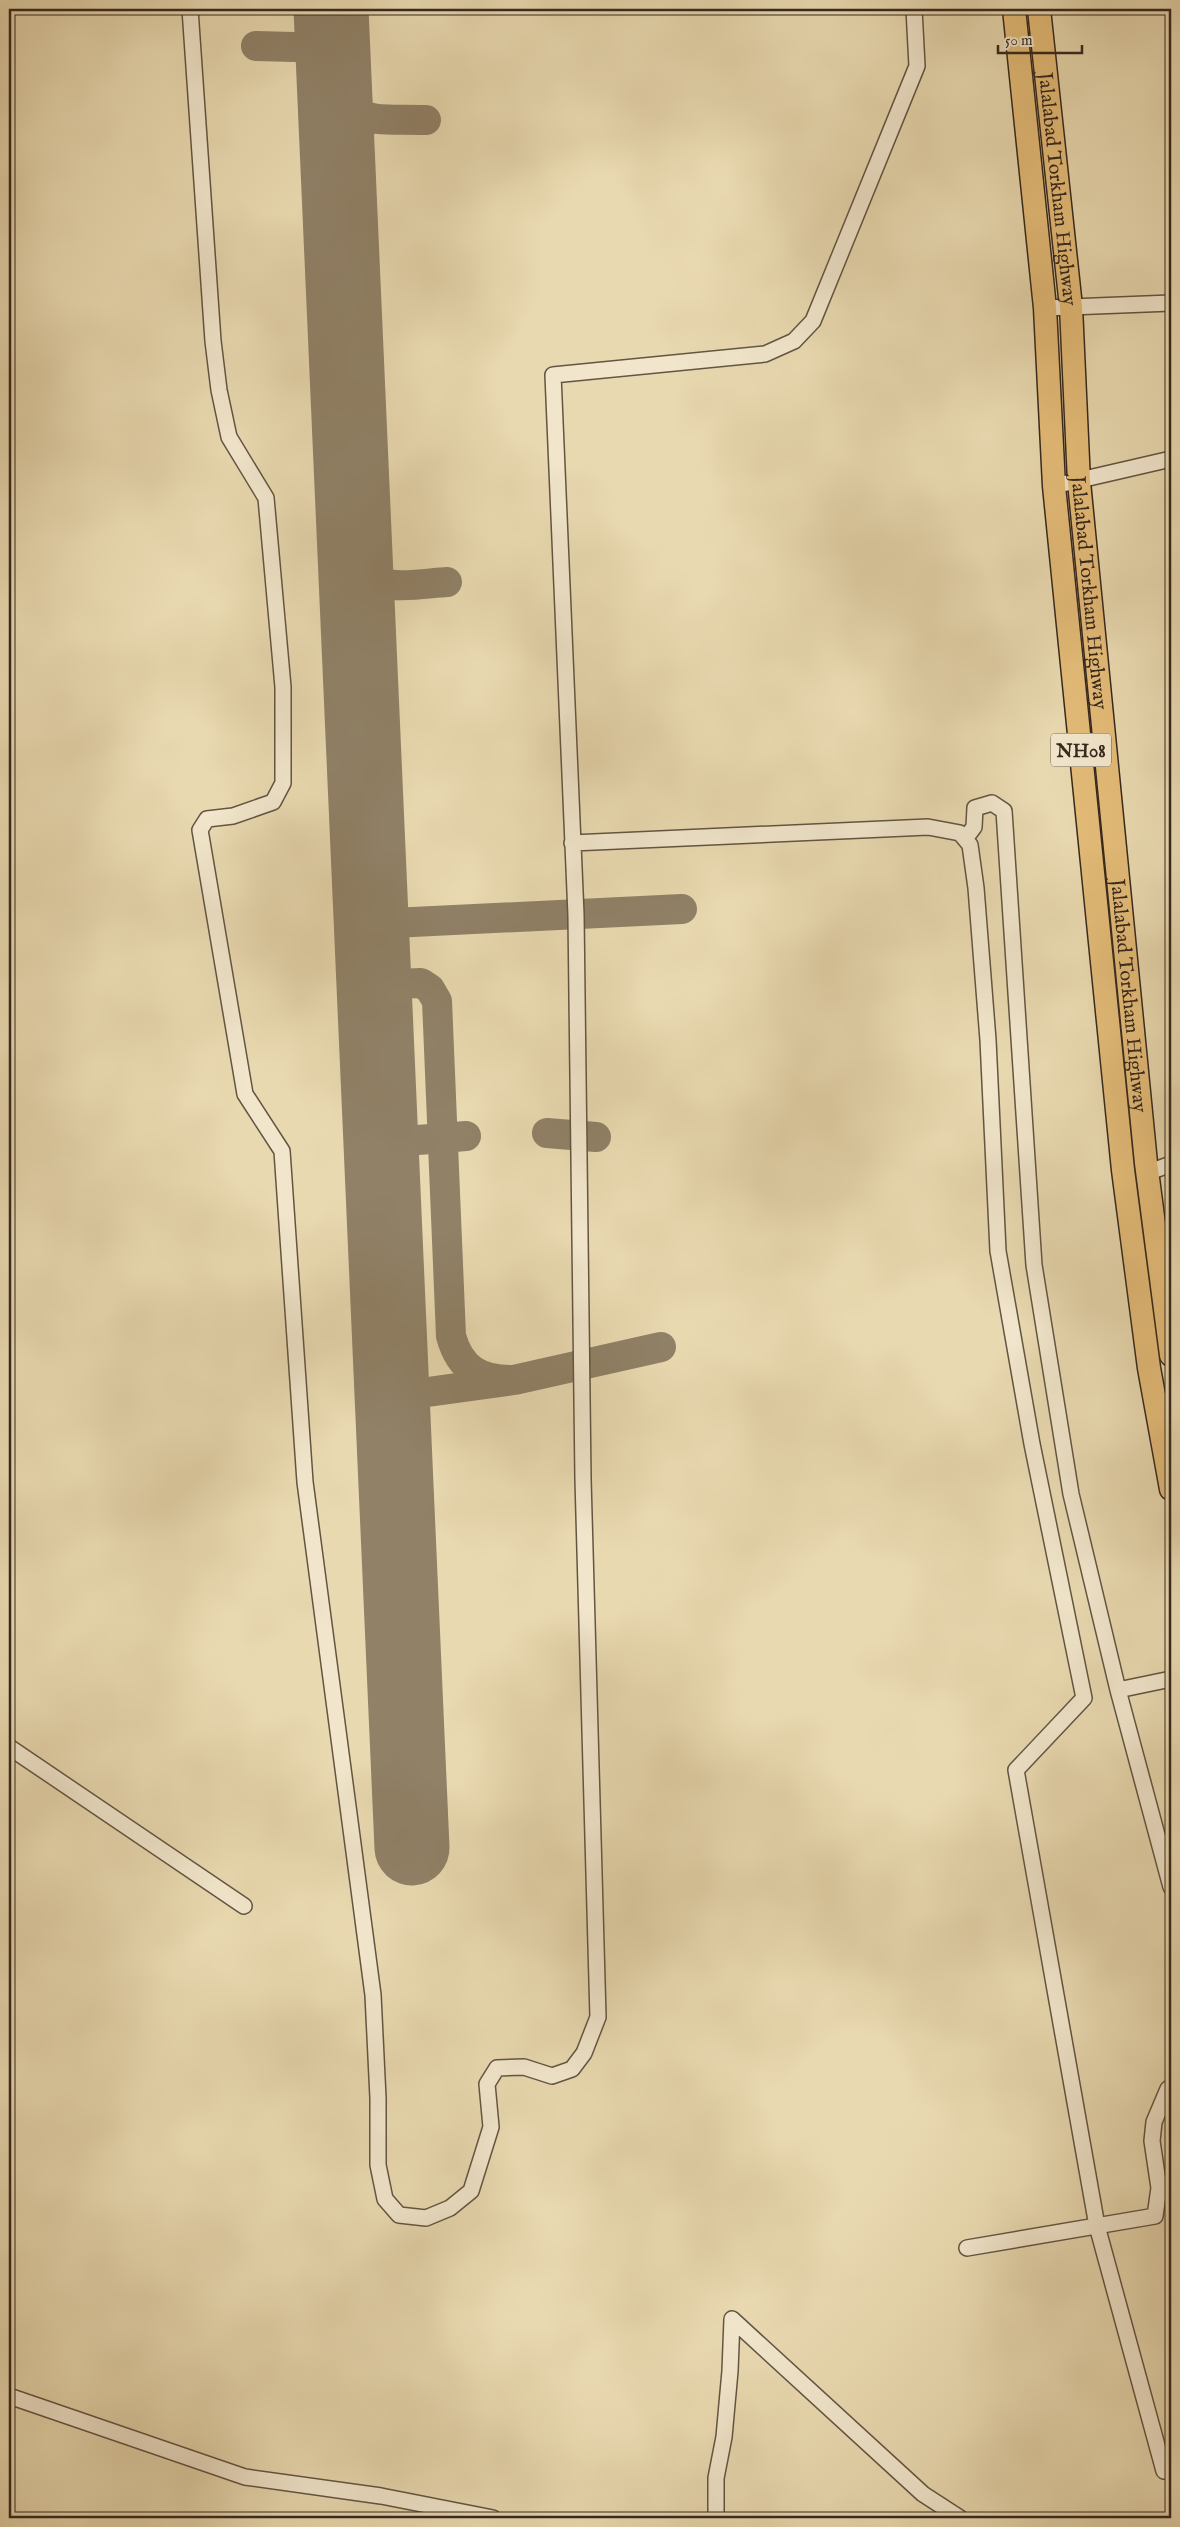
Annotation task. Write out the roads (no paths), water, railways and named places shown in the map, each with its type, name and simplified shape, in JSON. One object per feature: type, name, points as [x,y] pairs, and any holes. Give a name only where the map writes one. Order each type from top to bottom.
[{"type":"highway","name":"NH08","points":[[1014,9],[1045,308],[1054,486],[1123,1170],[1149,1368],[1171,1488]]},
{"type":"highway","name":"Jalalabad Torkham Highway","points":[[1039,9],[1071,307],[1079,482],[1147,1173],[1171,1355]]},
{"type":"street","points":[[190,9],[213,341],[219,390],[229,437],[266,498],[283,687],[284,783],[273,802],[234,816],[207,819],[200,830],[245,1094],[282,1151],[305,1482],[372,1995],[378,2098],[378,2165],[385,2199],[399,2215],[426,2218],[450,2208],[471,2191],[491,2127],[487,2084],[498,2068],[524,2067],[552,2076],[572,2069],[584,2053],[598,2017],[584,1479],[572,843],[553,375],[765,354],[794,340],[813,321],[918,66],[914,9]]},
{"type":"street","points":[[1045,308],[1171,303]]},
{"type":"street","points":[[1054,486],[1079,482],[1171,459]]},
{"type":"street","points":[[965,839],[974,827],[975,808],[992,803],[1004,811],[1034,1265],[1071,1494],[1118,1690],[1171,1887]]},
{"type":"street","points":[[572,843],[928,827],[960,833],[970,845],[988,1040],[998,1251],[1032,1444],[1084,1698],[1016,1770],[1097,2226],[1164,2471]]},
{"type":"street","points":[[1147,1173],[1171,1164]]},
{"type":"street","points":[[1118,1690],[1171,1679]]},
{"type":"street","points":[[9,1747],[244,1906]]},
{"type":"street","points":[[967,2248],[1155,2216],[1159,2188],[1152,2140],[1154,2122],[1168,2089],[1171,2087]]},
{"type":"street","points":[[716,2518],[716,2478],[728,2399],[732,2319],[923,2494],[960,2518]]},
{"type":"street","points":[[9,2396],[245,2478],[381,2496],[493,2518]]}]
